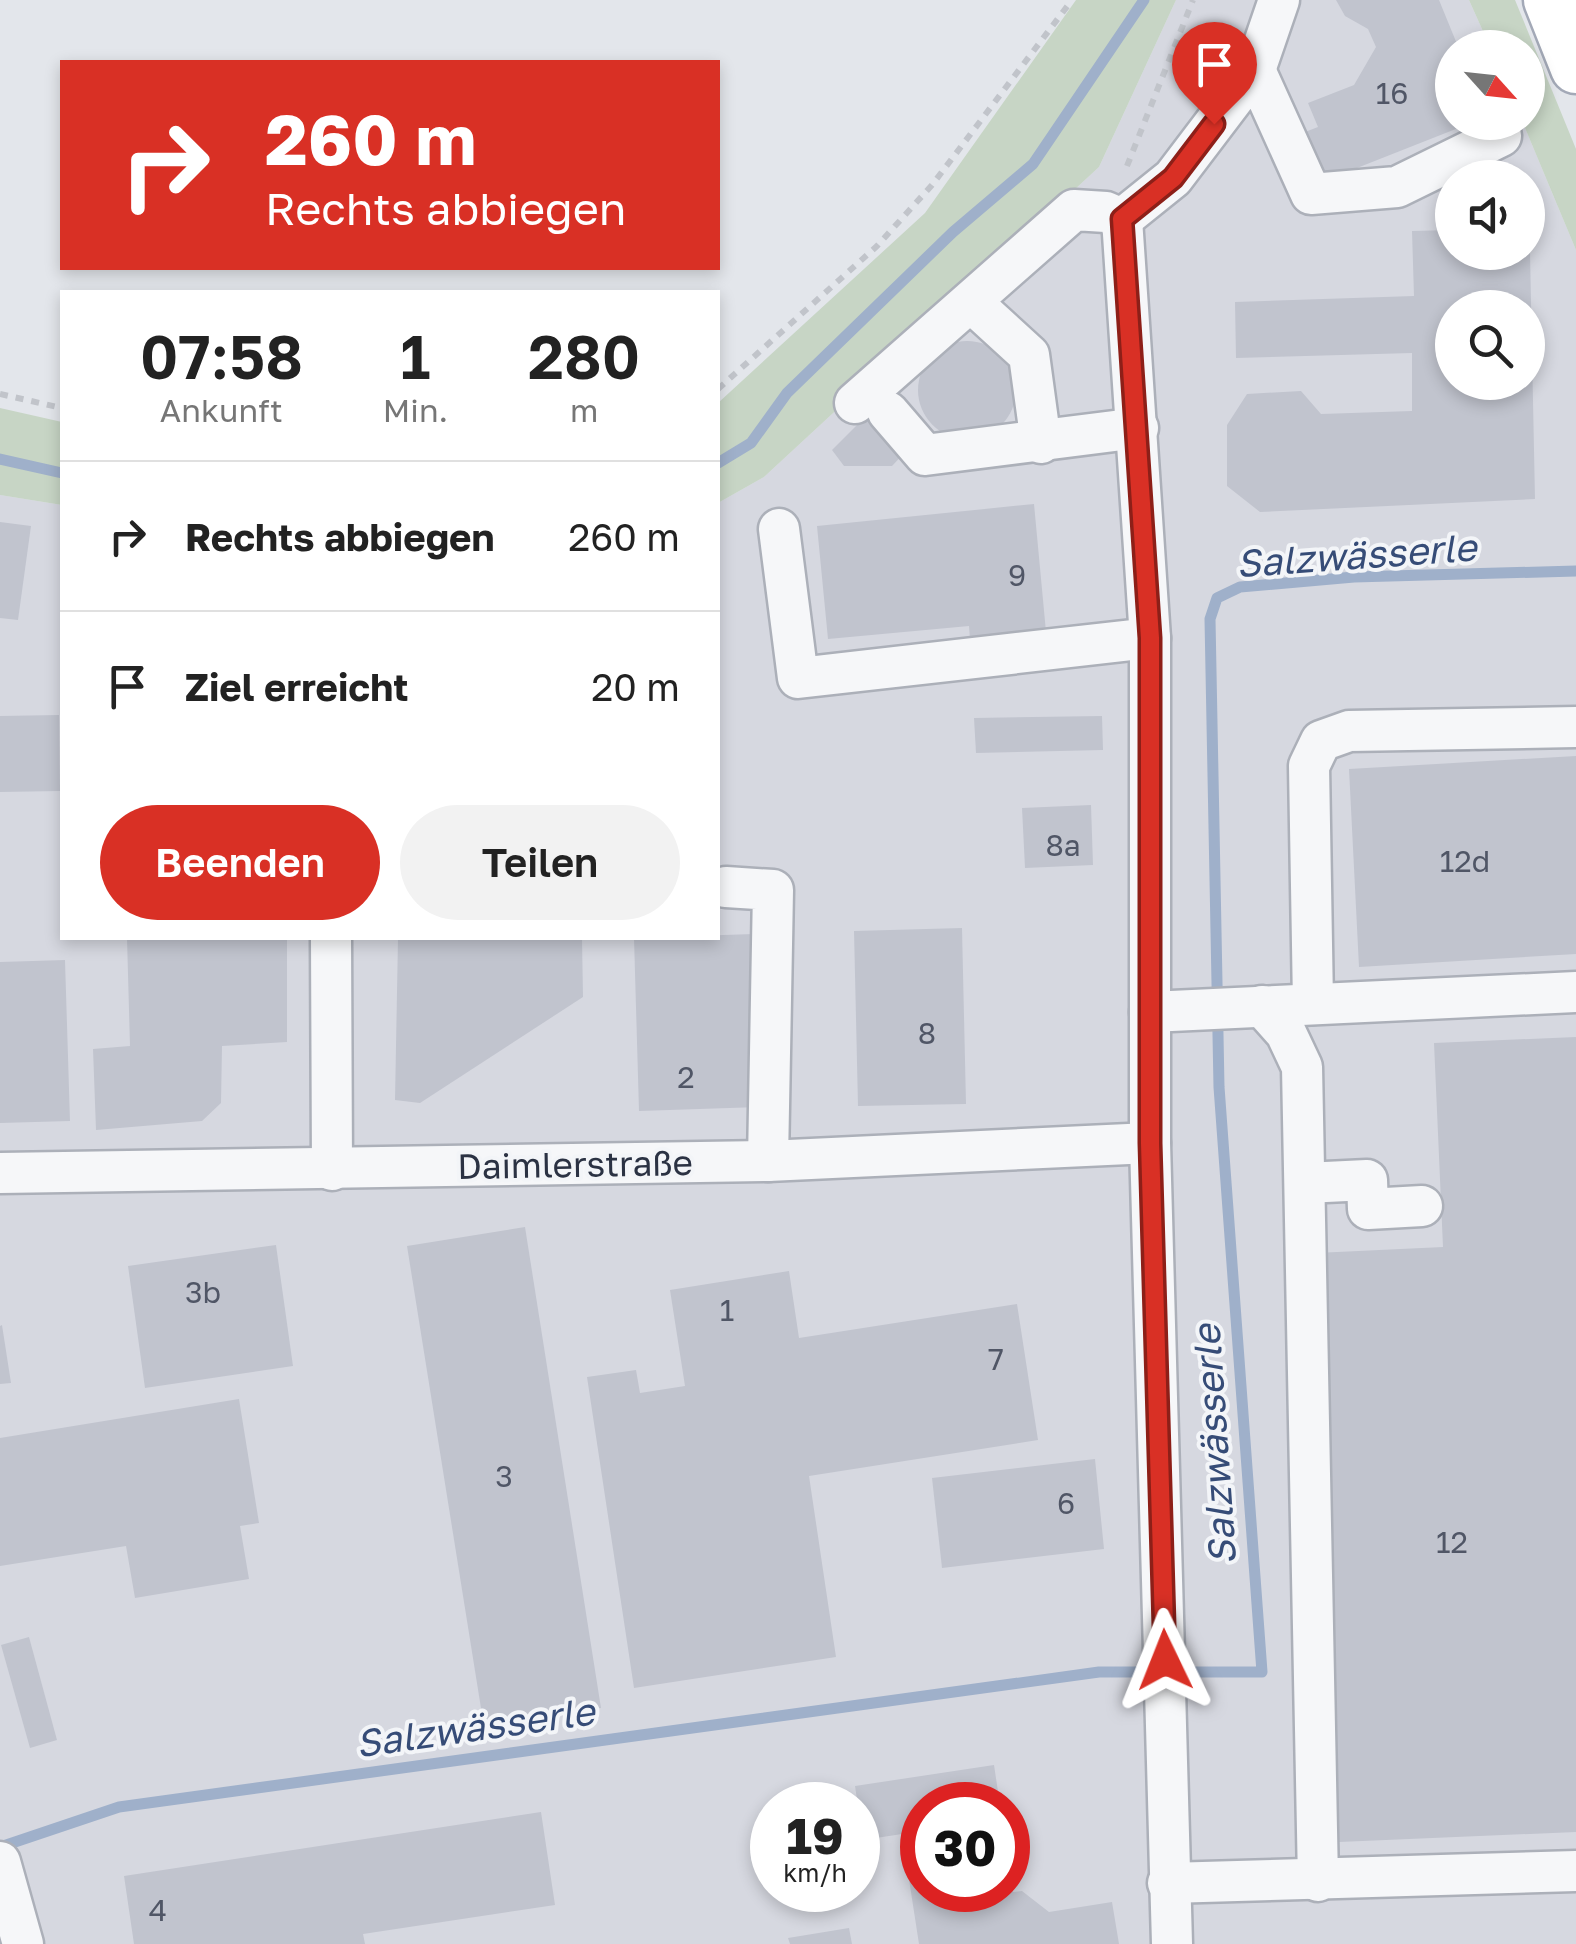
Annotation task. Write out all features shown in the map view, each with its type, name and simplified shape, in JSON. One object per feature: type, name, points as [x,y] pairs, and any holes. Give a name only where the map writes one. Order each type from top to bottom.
[{"type":"main road","points":[[1549,0],[1576,68]]},
{"type":"street","points":[[1122,219],[1173,178],[1255,70],[1280,0]]},
{"type":"street","points":[[1255,70],[1311,194],[1397,187],[1494,140]]},
{"type":"street","points":[[1122,219],[1106,212],[1074,210],[971,302],[872,408],[926,455],[1138,428]]},
{"type":"street","points":[[1122,219],[1150,638],[1150,1143],[1172,1944]]},
{"type":"street","points":[[971,302],[1029,355],[1041,443]]},
{"type":"street","points":[[779,529],[798,678],[1150,638]]},
{"type":"street","points":[[1312,1004],[1309,766],[1321,741],[1349,731],[1576,728]]},
{"type":"street","points":[[726,887],[773,890],[768,1161]]},
{"type":"street","points":[[331,940],[332,1170]]},
{"type":"street","points":[[1150,1012],[1576,992]]},
{"type":"street","points":[[1232,1008],[1286,1032],[1302,1066],[1318,1881]]},
{"type":"street","name":"Daimlerstraße","points":[[0,1173],[768,1161],[1150,1143]]},
{"type":"street","points":[[1304,1184],[1367,1180],[1368,1208],[1422,1206]]},
{"type":"street","points":[[2,1869],[23,1944]]},
{"type":"street","points":[[1168,1883],[1576,1871]]},
{"type":"path","points":[[720,386],[877,246],[942,172],[1072,0]]},
{"type":"path","points":[[1122,219],[1125,169],[1193,0]]},
{"type":"path","points":[[0,394],[60,408]]},
{"type":"shaded area","points":[[1176,0],[1469,0],[1482,30],[1435,30],[1435,140],[1530,140],[1538,160],[1435,160],[1435,270],[1545,270],[1545,176],[1576,250],[1576,1944],[0,1944],[0,495],[60,505],[60,940],[720,940],[720,502],[764,477],[1099,167]]},
{"type":"green space","points":[[1076,0],[1176,0],[1099,167],[764,477],[720,502],[720,401],[925,213]]},
{"type":"green space","points":[[1469,0],[1515,0],[1527,30],[1482,30]]},
{"type":"green space","points":[[1545,73],[1576,149],[1576,250],[1545,176],[1545,160],[1538,160],[1530,140],[1545,140]]},
{"type":"green space","points":[[0,408],[60,422],[60,505],[0,495]]},
{"type":"building","points":[[1336,0],[1439,0],[1451,30],[1435,30],[1435,137],[1324,181],[1305,132],[1318,127],[1308,103],[1354,85],[1376,47],[1368,29],[1345,16]]},
{"type":"building","points":[[1435,230],[1435,270],[1530,270],[1531,290],[1435,290],[1435,400],[1533,400],[1535,499],[1260,512],[1227,486],[1227,425],[1247,394],[1301,391],[1321,414],[1412,411],[1412,353],[1236,358],[1235,302],[1414,296],[1412,231]]},
{"type":"building","points":[[967,341],[986,345],[1002,355],[1012,371],[1016,390],[1012,409],[1002,425],[986,435],[967,439],[948,435],[932,425],[922,409],[918,390],[922,371],[932,355],[948,345]]},
{"type":"building","points":[[871,411],[908,449],[892,466],[844,466],[832,450]]},
{"type":"building","points":[[1034,504],[1046,632],[970,639],[969,626],[828,639],[817,526]]},
{"type":"building","points":[[0,522],[31,526],[18,620],[0,618]]},
{"type":"building","points":[[59,715],[60,791],[0,792],[0,716]]},
{"type":"building","points":[[1102,716],[1103,750],[976,753],[974,718]]},
{"type":"building","points":[[1576,756],[1576,954],[1359,967],[1349,769]]},
{"type":"building","points":[[1091,805],[1093,865],[1025,868],[1022,808]]},
{"type":"building","points":[[962,928],[966,1104],[858,1106],[854,931]]},
{"type":"building","points":[[754,934],[759,1107],[639,1111],[634,940],[720,940],[720,935]]},
{"type":"building","points":[[127,940],[287,940],[287,1042],[222,1046],[221,1103],[202,1121],[96,1130],[93,1049],[130,1046]]},
{"type":"building","points":[[398,940],[582,940],[583,997],[420,1103],[395,1100]]},
{"type":"building","points":[[65,960],[70,1121],[0,1123],[0,962]]},
{"type":"building","points":[[1576,1037],[1576,1832],[1339,1842],[1316,1253],[1443,1247],[1434,1043]]},
{"type":"building","points":[[525,1227],[601,1708],[484,1727],[407,1246]]},
{"type":"building","points":[[276,1245],[293,1366],[145,1388],[128,1266]]},
{"type":"building","points":[[789,1271],[799,1338],[1017,1304],[1038,1440],[809,1476],[836,1657],[634,1688],[587,1377],[636,1370],[640,1393],[685,1386],[670,1290]]},
{"type":"building","points":[[0,1326],[11,1383],[0,1384]]},
{"type":"building","points":[[239,1399],[259,1523],[240,1526],[249,1579],[135,1598],[126,1546],[0,1566],[0,1438]]},
{"type":"building","points":[[1095,1459],[1104,1549],[942,1568],[932,1478]]},
{"type":"building","points":[[29,1637],[57,1740],[30,1748],[1,1645]]},
{"type":"building","points":[[994,1765],[997,1782],[900,1782],[900,1834],[880,1837],[880,1782]]},
{"type":"building","points":[[541,1812],[555,1905],[363,1934],[365,1944],[134,1944],[124,1876]]},
{"type":"building","points":[[1030,1897],[1049,1912],[1112,1902],[1119,1944],[919,1944],[914,1912],[1030,1912]]},
{"type":"building","points":[[849,1928],[852,1944],[790,1944],[788,1938]]},
{"type":"waterway","name":"Salzwässerle","points":[[720,462],[751,443],[787,393],[953,232],[1033,164],[1144,0]]},
{"type":"waterway","name":"Salzwässerle","points":[[0,459],[60,473]]},
{"type":"waterway","name":"Salzwässerle","points":[[0,1847],[119,1807],[1099,1672],[1262,1672],[1219,1087],[1210,619],[1217,598],[1240,587],[1354,577],[1576,571]]},
{"type":"route","points":[[1165,1660],[1150,1143],[1150,638],[1122,219],[1173,178],[1214,124]]}]
